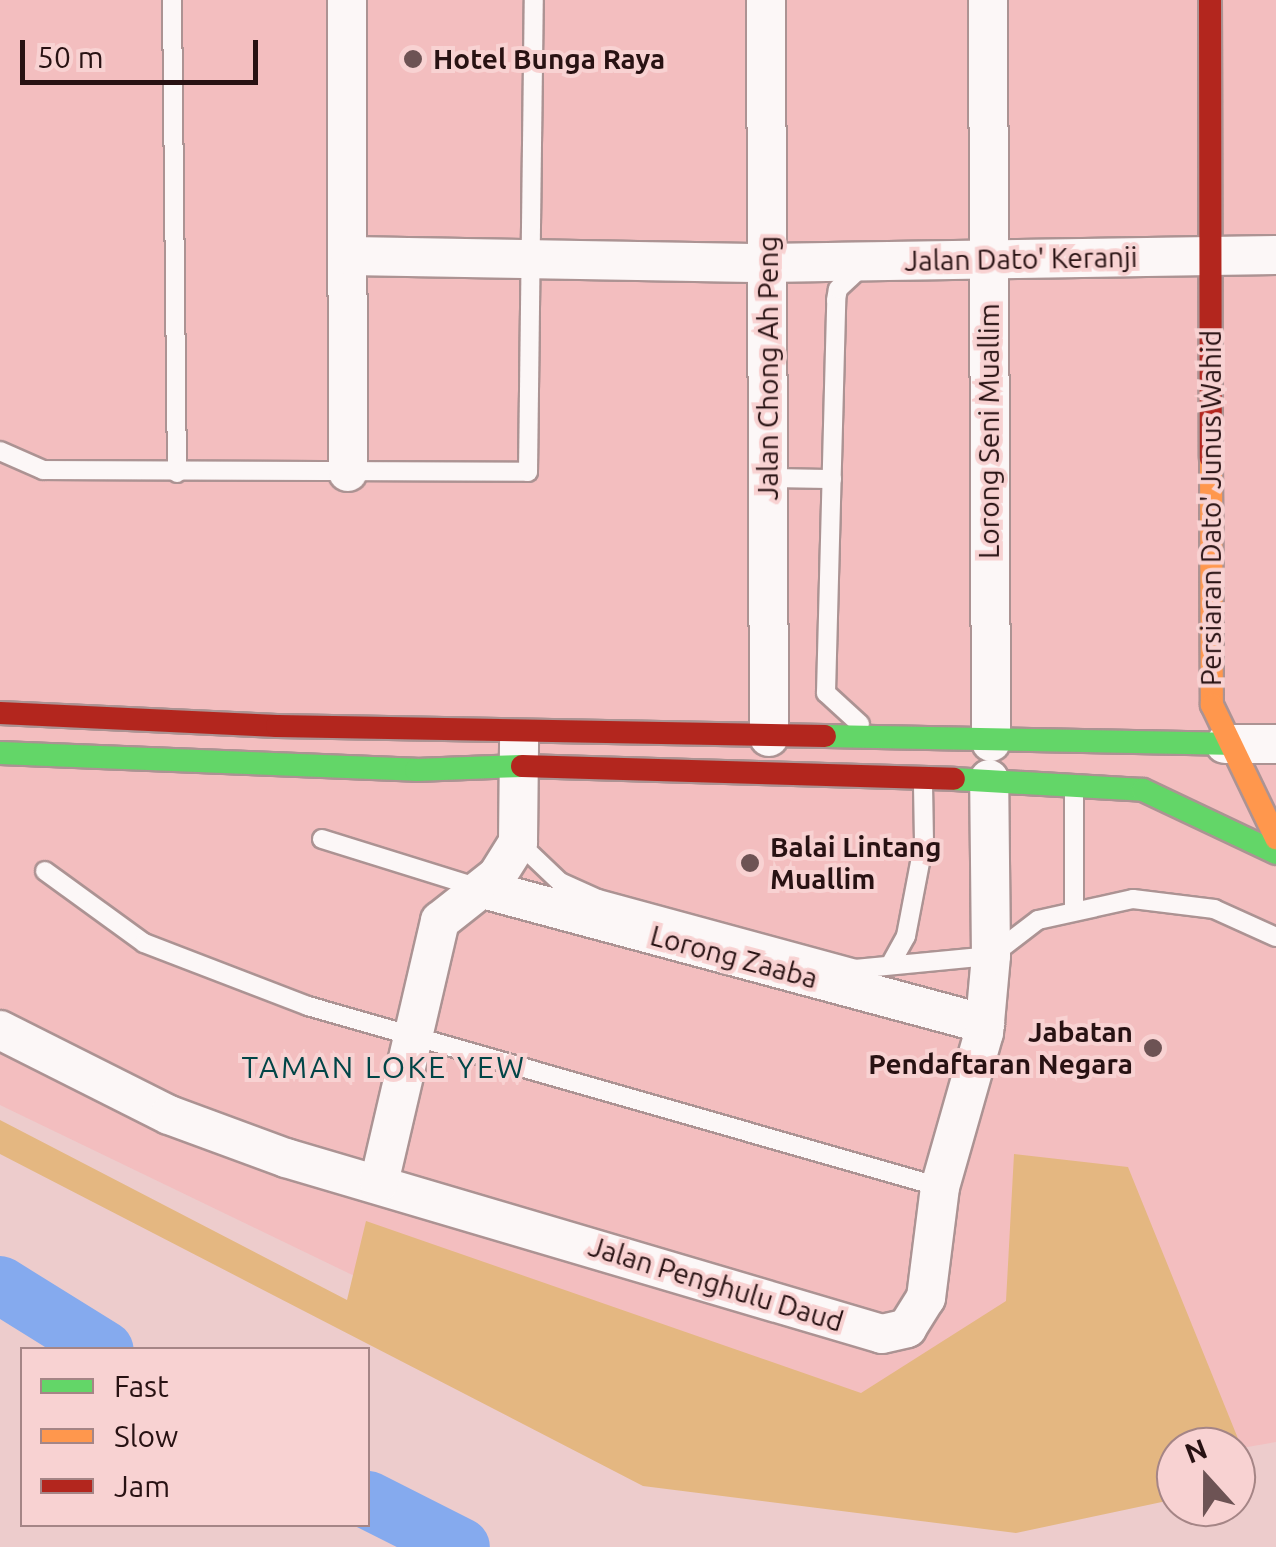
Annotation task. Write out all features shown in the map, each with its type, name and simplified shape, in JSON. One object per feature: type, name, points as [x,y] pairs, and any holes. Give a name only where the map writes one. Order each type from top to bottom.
[{"type":"main road","name":"Persiaran Dato' Junus Wahid","points":[[1210,0],[1245,255],[1212,705],[1226,744]]},
{"type":"main road","name":"Persiaran Dato' Junus Wahid","points":[[1226,744],[1244,706]]},
{"type":"main road","points":[[6,708],[519,729],[875,737],[1074,782],[1143,790],[1276,853]]},
{"type":"main road","points":[[0,753],[416,770],[520,766],[922,778],[990,760],[1226,744]]},
{"type":"main road","points":[[1143,790],[1226,744]]},
{"type":"main road","points":[[1226,744],[1276,838]]},
{"type":"street","points":[[347,0],[348,472]]},
{"type":"street","name":"Jalan Chong Ah Peng","points":[[766,0],[768,736]]},
{"type":"street","name":"Lorong Seni Muallim","points":[[988,0],[990,760]]},
{"type":"street","name":"Jalan Dato' Keranji","points":[[350,256],[872,262],[1245,255]]},
{"type":"street","points":[[379,1183],[440,922],[483,889],[518,842],[519,729]]},
{"type":"street","points":[[1226,744],[1276,744]]},
{"type":"street","name":"Jalan Penghulu Daud","points":[[0,1030],[169,1115],[286,1158],[882,1334],[907,1328],[926,1298],[940,1188],[984,1024],[991,956],[990,760]]},
{"type":"street","name":"Lorong Zaaba","points":[[483,889],[984,1024]]},
{"type":"lane","points":[[172,0],[177,473]]},
{"type":"lane","points":[[0,451],[44,470],[528,472],[534,0]]},
{"type":"lane","points":[[872,262],[838,288],[826,693],[875,737]]},
{"type":"lane","points":[[768,478],[832,479]]},
{"type":"lane","points":[[890,965],[906,936],[924,842],[922,778]]},
{"type":"lane","points":[[1074,782],[1074,910]]},
{"type":"lane","points":[[322,838],[483,889]]},
{"type":"lane","points":[[518,842],[560,882],[598,900],[856,969],[991,956],[1038,920],[1134,899],[1177,900],[1276,937]]},
{"type":"lane","points":[[45,871],[144,942],[308,1006],[940,1188]]},
{"type":"shaded area","points":[[0,0],[1276,0],[1276,1442],[1256,1446],[1256,1427],[1156,1427],[1156,1446],[628,1408],[0,1105]]},
{"type":"shaded area","points":[[0,1120],[347,1300],[366,1221],[861,1393],[1006,1301],[1014,1154],[1128,1167],[1233,1427],[1156,1427],[1156,1503],[1016,1533],[643,1486],[0,1154]]},
{"type":"waterway","points":[[0,1285],[100,1347]]},
{"type":"waterway","points":[[370,1501],[461,1547]]},
{"type":"traffic: fast","points":[[825,736],[1225,744]]},
{"type":"traffic: fast","points":[[0,753],[416,770],[522,766]]},
{"type":"traffic: fast","points":[[954,779],[1143,790],[1276,853]]},
{"type":"traffic: slow","points":[[1211,458],[1212,705],[1276,838]]},
{"type":"traffic: jam","points":[[1210,0],[1211,458]]},
{"type":"traffic: jam","points":[[0,713],[277,726],[825,736]]},
{"type":"traffic: jam","points":[[522,766],[954,779]]},
{"type":"place","name":"Hotel Bunga Raya","points":[[413,59]]},
{"type":"place","name":"Balai Lintang Muallim","points":[[750,863]]},
{"type":"place","name":"Jabatan Pendaftaran Negara","points":[[1153,1048]]},
{"type":"district","name":"TAMAN LOKE YEW","points":[[384,1067]]}]
